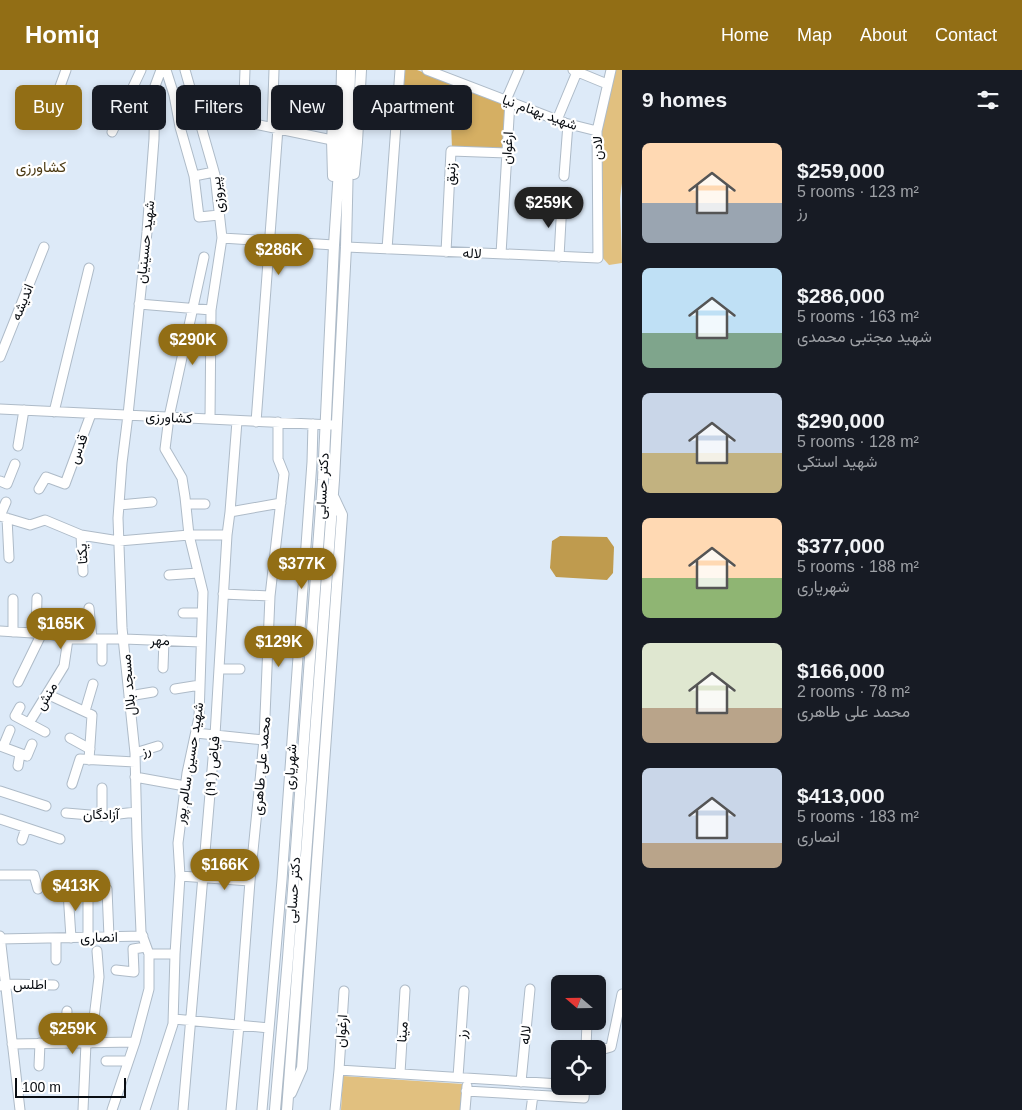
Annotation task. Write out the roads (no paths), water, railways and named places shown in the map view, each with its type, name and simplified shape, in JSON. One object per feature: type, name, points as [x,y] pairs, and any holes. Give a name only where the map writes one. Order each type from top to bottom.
[{"type":"main road","points":[[334,245],[332,140],[335,70]]},
{"type":"main road","name":"دکتر حسابی","points":[[275,1110],[323,480],[340,155],[342,70]]},
{"type":"main road","name":"دکتر حسابی","points":[[288,1105],[333,495],[346,247],[350,70]]},
{"type":"main road","points":[[359,85],[360,70]]},
{"type":"main road","points":[[346,247],[357,130]]},
{"type":"street","points":[[61,85],[66,70]]},
{"type":"street","points":[[112,132],[141,70]]},
{"type":"street","name":"شهید حسینیان","points":[[128,415],[154,139],[155,86],[161,70]]},
{"type":"street","points":[[166,70],[194,176],[199,217],[219,216]]},
{"type":"street","name":"پیروزی","points":[[185,70],[189,85]]},
{"type":"street","points":[[244,85],[245,70]]},
{"type":"street","points":[[274,70],[274,85]]},
{"type":"street","points":[[399,85],[400,70]]},
{"type":"street","name":"شهید بهنام نیا","points":[[427,70],[568,124],[597,131]]},
{"type":"street","points":[[508,100],[519,70]]},
{"type":"street","name":"لادن","points":[[598,258],[597,131],[611,70]]},
{"type":"street","points":[[557,120],[575,71],[607,84]]},
{"type":"street","name":"ارغوان","points":[[501,254],[508,100]]},
{"type":"street","points":[[564,176],[568,124]]},
{"type":"street","name":"پیروزی","points":[[202,130],[214,172],[222,238],[211,310],[210,419]]},
{"type":"street","points":[[256,422],[275,130]]},
{"type":"street","points":[[284,130],[332,140]]},
{"type":"street","points":[[387,249],[395,130]]},
{"type":"street","name":"زنبق","points":[[446,252],[451,151],[507,153]]},
{"type":"street","points":[[194,176],[214,172]]},
{"type":"street","points":[[559,257],[562,202]]},
{"type":"street","points":[[222,238],[334,245]]},
{"type":"street","name":"اندیشه","points":[[0,357],[44,247]]},
{"type":"street","name":"لاله","points":[[346,247],[598,258]]},
{"type":"street","name":"شهید حسین سالم پور","points":[[145,1110],[174,1019],[175,954],[180,876],[178,843],[185,786],[199,717],[203,592],[189,535],[182,478],[165,449],[169,417],[204,257]]},
{"type":"street","points":[[54,412],[89,268]]},
{"type":"street","points":[[138,304],[211,310]]},
{"type":"street","name":"کشاورزی","points":[[0,409],[337,425]]},
{"type":"street","points":[[18,446],[24,410]]},
{"type":"street","name":"قدس","points":[[39,490],[46,477],[65,484],[91,414]]},
{"type":"street","name":"مسجد بلال","points":[[128,415],[118,518],[122,628],[135,758],[141,932],[147,951]]},
{"type":"street","name":"فیاض ( ۱۹)","points":[[183,1110],[215,735],[227,534],[237,421]]},
{"type":"street","name":"محمد علی طاهری","points":[[231,1110],[264,740],[270,596],[284,474],[278,459],[278,422]]},
{"type":"street","name":"شهریاری","points":[[262,1110],[290,771],[314,424]]},
{"type":"street","points":[[0,481],[7,484],[15,464]]},
{"type":"street","points":[[6,502],[4,517],[8,558]]},
{"type":"street","points":[[119,505],[152,502]]},
{"type":"street","points":[[186,504],[205,504]]},
{"type":"street","points":[[230,512],[281,504]]},
{"type":"street","points":[[4,517],[30,525],[45,520],[81,535],[119,541],[227,534]]},
{"type":"street","name":"یکتا","points":[[81,535],[83,572]]},
{"type":"street","points":[[169,575],[198,573]]},
{"type":"street","points":[[223,594],[270,596]]},
{"type":"street","points":[[18,682],[39,633],[36,598]]},
{"type":"street","points":[[13,599],[13,632]]},
{"type":"street","points":[[89,608],[92,639]]},
{"type":"street","points":[[183,614],[202,613]]},
{"type":"street","name":"مهر","points":[[0,631],[49,634],[68,639],[201,642]]},
{"type":"street","name":"منش","points":[[29,723],[64,666],[68,639]]},
{"type":"street","points":[[102,639],[102,661]]},
{"type":"street","points":[[163,668],[164,640]]},
{"type":"street","points":[[219,670],[240,669]]},
{"type":"street","points":[[85,711],[93,684]]},
{"type":"street","points":[[175,690],[200,685]]},
{"type":"street","points":[[129,696],[153,692]]},
{"type":"street","points":[[47,694],[92,715],[90,749],[72,784]]},
{"type":"street","points":[[20,707],[15,716],[44,732]]},
{"type":"street","points":[[10,730],[1,747],[27,756],[32,744]]},
{"type":"street","points":[[196,733],[264,740]]},
{"type":"street","points":[[70,738],[90,749]]},
{"type":"street","name":"رز","points":[[84,760],[135,758],[158,746]]},
{"type":"street","points":[[18,766],[20,754]]},
{"type":"street","points":[[135,777],[185,786]]},
{"type":"street","points":[[102,788],[102,816]]},
{"type":"street","points":[[0,791],[46,806]]},
{"type":"street","name":"آزادگان","points":[[66,813],[102,816],[136,812]]},
{"type":"street","points":[[0,819],[60,839]]},
{"type":"street","points":[[22,840],[26,828]]},
{"type":"street","points":[[0,875],[34,875],[38,889]]},
{"type":"street","points":[[180,876],[250,881]]},
{"type":"street","points":[[88,888],[88,937]]},
{"type":"street","points":[[107,889],[109,937]]},
{"type":"street","points":[[68,892],[71,938]]},
{"type":"street","name":"انصاری","points":[[0,937],[143,936]]},
{"type":"street","points":[[0,937],[3,985],[20,1110]]},
{"type":"street","points":[[56,938],[56,960]]},
{"type":"street","points":[[116,970],[134,972],[133,949],[175,954]]},
{"type":"street","points":[[112,1110],[135,1042],[150,988],[147,951]]},
{"type":"street","points":[[83,1110],[88,1043],[99,977],[97,952]]},
{"type":"street","name":"اطلس","points":[[3,985],[54,985]]},
{"type":"street","name":"لاله","points":[[521,1082],[530,989]]},
{"type":"street","name":"مینا","points":[[400,1073],[405,990]]},
{"type":"street","name":"ارغوان","points":[[335,1110],[344,991]]},
{"type":"street","name":"رز","points":[[464,991],[463,1078],[466,1091],[465,1110]]},
{"type":"street","points":[[606,1048],[611,1047],[622,994]]},
{"type":"street","points":[[65,1043],[66,1011]]},
{"type":"street","points":[[174,1019],[269,1028]]},
{"type":"street","points":[[12,1044],[135,1042]]},
{"type":"street","points":[[40,1043],[40,1066]]},
{"type":"street","points":[[106,1061],[128,1061]]},
{"type":"street","points":[[339,1070],[551,1084]]},
{"type":"street","points":[[466,1091],[584,1098],[584,1095]]},
{"type":"street","points":[[531,1110],[532,1095]]},
{"type":"district","name":"کشاورزی","points":[[41,167]]}]
